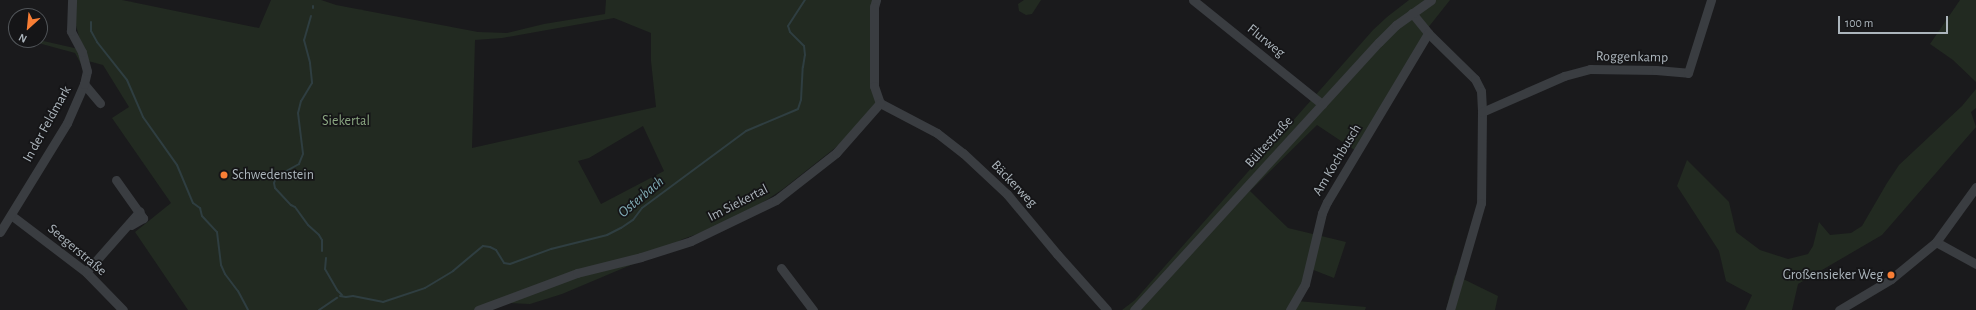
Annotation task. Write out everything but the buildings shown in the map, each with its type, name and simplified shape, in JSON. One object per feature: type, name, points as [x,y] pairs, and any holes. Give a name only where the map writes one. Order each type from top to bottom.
[{"type":"street","name":"In der Feldmark","points":[[0,232],[67,124],[84,84],[87,71],[82,52],[71,31],[72,0]]},
{"type":"street","points":[[876,0],[874,7],[874,86],[880,103]]},
{"type":"street","name":"Flurweg","points":[[1193,0],[1322,104]]},
{"type":"street","name":"Bültestraße","points":[[1134,310],[1379,42],[1412,13],[1431,0]]},
{"type":"street","name":"Roggenkamp","points":[[1482,112],[1564,76],[1590,69],[1656,70],[1688,73],[1711,0]]},
{"type":"street","points":[[1412,13],[1428,33],[1475,79],[1481,91],[1481,203],[1450,310]]},
{"type":"street","name":"Am Kochbusch","points":[[1290,310],[1305,284],[1322,213],[1327,202],[1428,33]]},
{"type":"street","points":[[84,84],[100,103]]},
{"type":"street","name":"Im Siekertal","points":[[478,310],[577,273],[641,257],[691,241],[776,200],[836,153],[880,103]]},
{"type":"street","name":"Bäckerweg","points":[[880,103],[937,133],[974,163],[1007,194],[1056,254],[1107,310]]},
{"type":"street","points":[[86,272],[140,211],[116,180]]},
{"type":"street","points":[[1839,310],[1891,279],[1936,242],[1976,187]]},
{"type":"street","name":"Seegerstraße","points":[[11,215],[86,272],[123,310]]},
{"type":"street","points":[[1936,242],[1976,264]]},
{"type":"street","points":[[781,268],[813,310]]},
{"type":"green space","name":"Siekertal","points":[[77,0],[122,0],[259,28],[271,0],[321,0],[336,5],[478,32],[507,33],[544,24],[605,14],[606,0],[876,0],[877,93],[883,98],[861,124],[835,148],[783,189],[747,213],[706,231],[683,239],[645,259],[562,294],[530,304],[509,303],[489,310],[188,310],[135,232],[171,203],[112,118],[129,107],[103,65],[88,61],[81,64],[75,53],[48,46],[48,42],[83,50],[73,13]],"holes":[[[614,18],[651,33],[651,61],[656,107],[472,148],[475,40],[502,38]],[[643,126],[664,171],[601,204],[578,161],[589,158]]]},
{"type":"green space","points":[[1024,0],[1041,0],[1032,14],[1026,15],[1019,11],[1018,4]]},
{"type":"green space","points":[[1409,0],[1450,0],[1427,29],[1356,151],[1317,125],[1250,191],[1288,228],[1346,242],[1334,278],[1311,269],[1297,301],[1366,307],[1365,310],[1122,310],[1135,300],[1373,30]]},
{"type":"green space","points":[[1960,0],[1976,0],[1976,82],[1953,60],[1930,44]]},
{"type":"green space","points":[[1976,89],[1976,108],[1971,112],[1976,127],[1882,235],[1798,284],[1792,310],[1745,310],[1752,295],[1726,281],[1719,251],[1677,186],[1687,160],[1729,202],[1736,232],[1760,250],[1788,259],[1808,254],[1813,246],[1819,222],[1830,235],[1851,233],[1862,226],[1899,165],[1962,106]]},
{"type":"green space","points":[[1455,275],[1498,296],[1495,310],[1446,310]]},
{"type":"waterway","name":"Osterbach","points":[[340,296],[353,296],[383,302],[425,288],[453,271],[483,246],[496,250],[504,263],[510,264],[551,249],[607,235],[621,228],[633,220],[642,208],[746,131],[798,109],[801,100],[805,55],[804,46],[790,32],[788,26],[805,0]]},
{"type":"waterway","points":[[311,16],[304,40],[310,63],[312,83],[301,101],[298,113],[303,154],[299,164],[276,177],[274,183],[275,188],[291,205],[295,207],[308,225],[319,235],[322,240],[322,251]]},
{"type":"waterway","points":[[91,22],[91,31],[97,42],[127,80],[143,117],[177,165],[193,203],[200,208],[202,216],[217,232],[221,265],[225,274],[238,291],[248,310]]},
{"type":"waterway","points":[[326,258],[325,269],[337,290],[342,295]]},
{"type":"waterway","name":"Osterbach","points":[[319,310],[337,298]]},
{"type":"place","name":"Schwedenstein","points":[[224,175]]},
{"type":"place","name":"Großensieker Weg","points":[[1891,275]]}]
